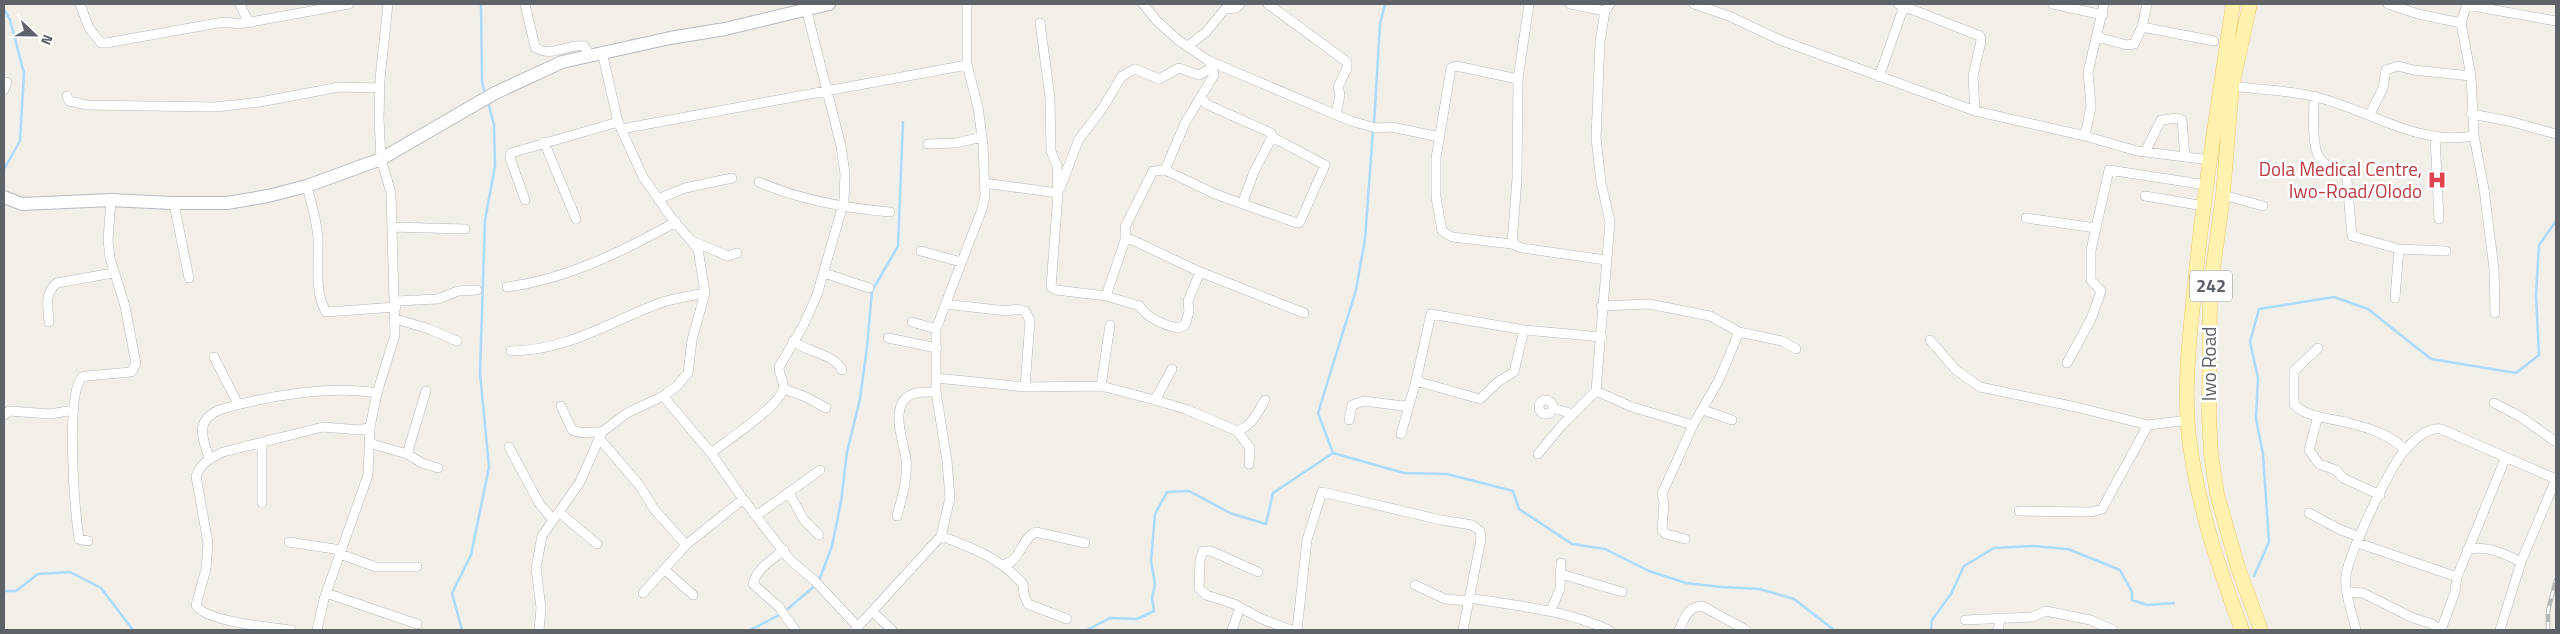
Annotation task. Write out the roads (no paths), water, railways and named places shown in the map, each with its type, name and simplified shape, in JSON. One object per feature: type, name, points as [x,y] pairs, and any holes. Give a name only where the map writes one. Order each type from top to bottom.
[{"type":"main road","name":"Iwo Road","points":[[2233,4],[2210,160],[2190,328],[2189,420],[2190,442],[2200,507],[2216,561],[2242,630]]},
{"type":"main road","name":"Iwo Road","points":[[2250,4],[2232,86],[2223,195],[2210,292],[2209,417],[2211,454],[2217,494],[2238,568],[2259,626]]},
{"type":"street","points":[[80,4],[88,28],[101,43],[224,22],[240,24],[350,4]]},
{"type":"street","points":[[240,4],[249,22]]},
{"type":"street","points":[[317,630],[326,593],[368,475],[370,427],[377,393],[395,334],[396,304],[391,193],[381,159],[380,88],[388,4]]},
{"type":"street","points":[[525,4],[535,48],[541,52],[551,52],[578,45],[584,46],[596,54],[620,126],[643,177],[698,249],[705,293],[692,340],[688,373],[677,386],[664,396],[627,413],[601,435],[580,482],[542,536],[537,560],[541,608],[539,630]]},
{"type":"street","points":[[4,197],[22,204],[111,200],[174,204],[227,203],[307,186],[381,159],[472,106],[562,62],[725,29],[829,4]]},
{"type":"street","points":[[664,396],[711,453],[743,499],[790,560],[814,580],[857,629],[942,536],[950,498],[947,461],[936,392],[936,329],[982,209],[985,196],[982,137],[978,107],[967,65],[967,4]]},
{"type":"street","points":[[1143,4],[1156,22],[1210,65],[1351,121],[1380,128],[1392,127],[1439,137]]},
{"type":"street","points":[[1188,46],[1206,32],[1225,9],[1236,8],[1240,4]]},
{"type":"street","points":[[1268,4],[1347,62],[1347,68],[1338,87],[1340,95],[1336,114]]},
{"type":"street","points":[[1512,244],[1517,178],[1518,78],[1529,4]]},
{"type":"street","points":[[1538,454],[1596,391],[1602,337],[1601,306],[1610,222],[1601,182],[1596,138],[1600,42],[1608,8],[1570,4]]},
{"type":"street","points":[[1694,4],[1729,16],[1780,40],[1975,111],[2085,136],[2144,152],[2210,160]]},
{"type":"street","points":[[2053,4],[2103,15]]},
{"type":"street","points":[[2085,136],[2091,106],[2088,72],[2103,15],[2104,4]]},
{"type":"street","points":[[2097,37],[2132,45],[2142,27],[2147,4]]},
{"type":"street","points":[[2388,4],[2418,14],[2461,23]]},
{"type":"street","points":[[2496,313],[2494,270],[2484,189],[2471,114],[2471,76],[2461,23],[2467,4],[2556,21]]},
{"type":"street","points":[[1879,77],[1901,5],[1980,36],[1981,41],[1973,76],[1975,111]]},
{"type":"street","points":[[711,453],[777,401],[784,389],[779,367],[803,326],[824,273],[842,208],[845,174],[842,146],[806,8]]},
{"type":"street","points":[[1040,23],[1050,98],[1051,151],[1057,166],[1058,193],[1051,286],[1064,292],[1106,296],[1140,306],[1144,312],[1156,320],[1172,327],[1183,328],[1189,312],[1188,301],[1200,272]]},
{"type":"street","points":[[2142,27],[2214,41]]},
{"type":"street","points":[[525,200],[510,158],[510,153],[544,142],[620,126],[967,65]]},
{"type":"street","points":[[1058,193],[1079,139],[1102,109],[1122,76],[1135,69],[1159,79],[1179,68],[1200,75],[1210,65]]},
{"type":"street","points":[[1165,170],[1185,123],[1214,75],[1210,65]]},
{"type":"street","points":[[2370,114],[2383,88],[2386,70],[2398,66],[2413,70],[2471,76]]},
{"type":"street","points":[[1518,78],[1452,67],[1450,70],[1436,158],[1436,197],[1442,231],[1452,237],[1512,244],[1522,248],[1606,260]]},
{"type":"street","points":[[2232,86],[2314,96],[2370,114],[2400,129],[2415,134],[2460,138],[2474,136]]},
{"type":"street","points":[[67,96],[69,101],[87,105],[199,108],[260,102],[339,87],[380,88]]},
{"type":"street","points":[[1106,296],[1126,237],[1125,227],[1153,171],[1165,170],[1242,204],[1296,223],[1300,222],[1325,164],[1272,137],[1269,131],[1206,104],[1201,96]]},
{"type":"street","points":[[2314,96],[2316,154],[2322,162],[2330,167],[2346,170],[2352,236],[2399,250],[2446,251]]},
{"type":"street","points":[[2471,114],[2509,120],[2556,134]]},
{"type":"street","points":[[2144,152],[2161,120],[2178,118],[2182,120],[2185,157]]},
{"type":"street","points":[[2435,136],[2439,219]]},
{"type":"street","points":[[928,144],[956,143],[982,137]]},
{"type":"street","points":[[1242,204],[1254,172],[1272,137]]},
{"type":"street","points":[[544,142],[576,219]]},
{"type":"street","points":[[2067,363],[2091,319],[2100,291],[2091,280],[2090,268],[2096,228],[2109,170],[2207,185]]},
{"type":"street","points":[[658,198],[684,188],[732,178]]},
{"type":"street","points":[[759,182],[775,189],[842,208],[890,212]]},
{"type":"street","points":[[984,183],[1058,193]]},
{"type":"street","points":[[307,186],[316,222],[318,240],[317,266],[326,312],[438,299],[458,292],[477,290]]},
{"type":"street","points":[[2223,195],[2263,206]]},
{"type":"street","points":[[2145,196],[2204,206]]},
{"type":"street","points":[[88,541],[79,539],[74,506],[74,410],[78,383],[82,377],[131,372],[136,364],[125,306],[113,273],[108,240],[111,200]]},
{"type":"street","points":[[174,204],[189,278]]},
{"type":"street","points":[[2026,218],[2096,228]]},
{"type":"street","points":[[507,287],[530,284],[594,264],[676,222]]},
{"type":"street","points":[[392,227],[465,229]]},
{"type":"street","points":[[1126,237],[1200,272],[1304,313]]},
{"type":"street","points":[[691,241],[728,256],[737,253]]},
{"type":"street","points":[[2395,298],[2399,250]]},
{"type":"street","points":[[920,251],[962,262]]},
{"type":"street","points":[[48,322],[48,294],[57,283],[113,273]]},
{"type":"street","points":[[824,273],[869,288]]},
{"type":"street","points":[[511,351],[537,351],[564,343],[616,324],[661,302],[705,293]]},
{"type":"street","points":[[945,304],[1007,311],[1017,309],[1025,311],[1030,320],[1024,387]]},
{"type":"street","points":[[1601,306],[1649,304],[1710,316],[1739,332],[1782,341],[1796,348]]},
{"type":"street","points":[[1401,434],[1416,382],[1431,314],[1524,330],[1602,337]]},
{"type":"street","points":[[396,319],[429,329],[457,341]]},
{"type":"street","points":[[912,322],[936,329]]},
{"type":"street","points":[[1101,386],[1110,325]]},
{"type":"street","points":[[1416,382],[1480,399],[1499,380],[1514,372],[1524,330]]},
{"type":"street","points":[[1685,539],[1666,534],[1662,530],[1664,503],[1662,494],[1692,425],[1703,410],[1719,380],[1739,332]]},
{"type":"street","points":[[888,338],[937,348]]},
{"type":"street","points":[[1930,340],[1956,370],[1980,387],[2076,407],[2148,425],[2189,420]]},
{"type":"street","points":[[793,341],[799,346],[835,362],[842,370]]},
{"type":"street","points":[[2318,348],[2296,367],[2293,387],[2294,404],[2297,408],[2318,416],[2349,422],[2395,439],[2405,450]]},
{"type":"street","points":[[214,357],[238,404]]},
{"type":"street","points":[[1155,400],[1172,369]]},
{"type":"street","points":[[936,378],[1024,387],[1101,386],[1155,400],[1188,410],[1237,431],[1250,448],[1249,464]]},
{"type":"street","points":[[784,389],[806,397],[826,408]]},
{"type":"street","points":[[209,458],[204,441],[204,419],[206,415],[238,404],[317,392],[364,391],[377,393]]},
{"type":"street","points":[[407,454],[426,391]]},
{"type":"street","points":[[1596,391],[1632,407],[1692,425]]},
{"type":"street","points":[[897,516],[907,478],[899,424],[900,409],[905,398],[915,393],[936,392]]},
{"type":"street","points":[[1237,431],[1243,429],[1253,420],[1265,400]]},
{"type":"street","points":[[1350,420],[1352,405],[1364,401],[1403,406],[1409,404]]},
{"type":"street","points":[[2494,403],[2521,417],[2556,442]]},
{"type":"street","points":[[562,406],[572,430],[582,433],[591,431],[601,435],[640,486],[654,509],[686,545]]},
{"type":"street","points":[[1553,408],[1573,414]]},
{"type":"street","points":[[4,415],[10,411],[50,414],[74,410]]},
{"type":"street","points":[[1703,410],[1732,420]]},
{"type":"street","points":[[2318,416],[2309,450],[2320,464],[2336,470],[2343,478],[2380,495]]},
{"type":"street","points":[[2019,511],[2091,512],[2102,508],[2148,425]]},
{"type":"street","points":[[291,630],[212,616],[197,607],[196,604],[206,568],[208,543],[196,476],[200,466],[209,458],[223,452],[323,427],[360,430],[370,427]]},
{"type":"street","points":[[2356,630],[2347,592],[2347,571],[2359,540],[2380,495],[2405,450],[2429,429],[2435,428],[2556,479],[2521,562],[2500,630]]},
{"type":"street","points":[[262,442],[262,503]]},
{"type":"street","points":[[369,443],[407,454],[422,463],[438,468]]},
{"type":"street","points":[[508,447],[539,503],[553,520]]},
{"type":"street","points":[[2347,592],[2363,593],[2413,618],[2432,624],[2441,630],[2455,592],[2457,577],[2467,550],[2506,458]]},
{"type":"street","points":[[756,516],[820,470]]},
{"type":"street","points":[[1297,630],[1307,540],[1322,492],[1432,518],[1472,525],[1480,531],[1481,538],[1463,630]]},
{"type":"street","points":[[789,493],[804,520],[819,535]]},
{"type":"street","points":[[643,593],[686,545],[743,499]]},
{"type":"street","points":[[559,512],[597,544]]},
{"type":"street","points":[[2309,513],[2359,540],[2457,577]]},
{"type":"street","points":[[1004,564],[1014,560],[1028,535],[1036,532],[1084,543]]},
{"type":"street","points":[[942,536],[980,551],[1004,564],[1023,584],[1024,595],[1028,604],[1067,619]]},
{"type":"street","points":[[289,542],[340,552],[376,567],[417,567]]},
{"type":"street","points":[[2467,550],[2475,547],[2501,552],[2521,562]]},
{"type":"street","points":[[784,550],[756,576],[753,584],[779,607],[795,630]]},
{"type":"street","points":[[1258,572],[1211,551],[1203,551],[1200,560],[1199,588],[1206,595],[1240,607],[1291,630]]},
{"type":"street","points":[[1551,610],[1560,589],[1561,564]]},
{"type":"street","points":[[664,569],[693,595]]},
{"type":"street","points":[[1561,574],[1622,592]]},
{"type":"street","points":[[1415,585],[1445,599],[1467,601],[1470,598],[1551,610],[1576,617],[1609,630]]},
{"type":"street","points":[[326,593],[417,624]]},
{"type":"street","points":[[1679,630],[1688,611],[1694,606],[1702,606],[1746,630]]},
{"type":"street","points":[[1232,630],[1240,607]]},
{"type":"street","points":[[1965,620],[2000,620],[2032,617],[2046,611],[2090,620],[2113,630]]},
{"type":"street","points":[[873,612],[892,630]]},
{"type":"street","points":[[1998,630],[2000,620]]},
{"type":"waterway","points":[[481,4],[482,82],[485,94]]},
{"type":"waterway","points":[[1374,124],[1380,24],[1385,4]]},
{"type":"waterway","points":[[4,9],[10,20],[24,73],[20,141],[4,169]]},
{"type":"waterway","points":[[462,630],[452,593],[471,555],[489,467],[480,373],[485,220],[495,166],[494,125],[488,102]]},
{"type":"waterway","points":[[750,630],[783,613],[818,583],[832,546],[841,502],[847,452],[860,399],[872,291],[898,246],[903,122]]},
{"type":"waterway","points":[[1333,453],[1318,413],[1356,290],[1365,239],[1373,130]]},
{"type":"waterway","points":[[2254,576],[2269,542],[2263,454],[2256,419],[2258,378],[2250,342],[2259,309],[2334,297],[2368,309],[2431,359],[2516,373],[2539,355],[2536,295],[2539,245],[2556,221]]},
{"type":"waterway","points":[[1333,453],[1404,473],[1447,474],[1513,491],[1519,509],[1572,544],[1605,549],[1649,571],[1686,583],[1760,589],[1794,599],[1834,630]]},
{"type":"waterway","points":[[1087,630],[1110,618],[1137,619],[1154,611],[1152,598],[1155,584],[1151,561],[1155,514],[1167,492],[1189,491],[1230,513],[1266,524],[1273,493],[1333,453]]},
{"type":"waterway","points":[[1931,630],[1932,620],[1951,594],[1964,566],[1994,548],[2033,546],[2068,549],[2120,570],[2132,592],[2132,600],[2147,605],[2174,603]]},
{"type":"waterway","points":[[4,591],[16,591],[38,574],[70,572],[101,588],[133,630]]},
{"type":"railway","points":[[2548,630],[2548,611],[2556,580]]},
{"type":"place","name":"Dola Medical Centre, Iwo-Road/Olodo","points":[[2437,180]]}]
